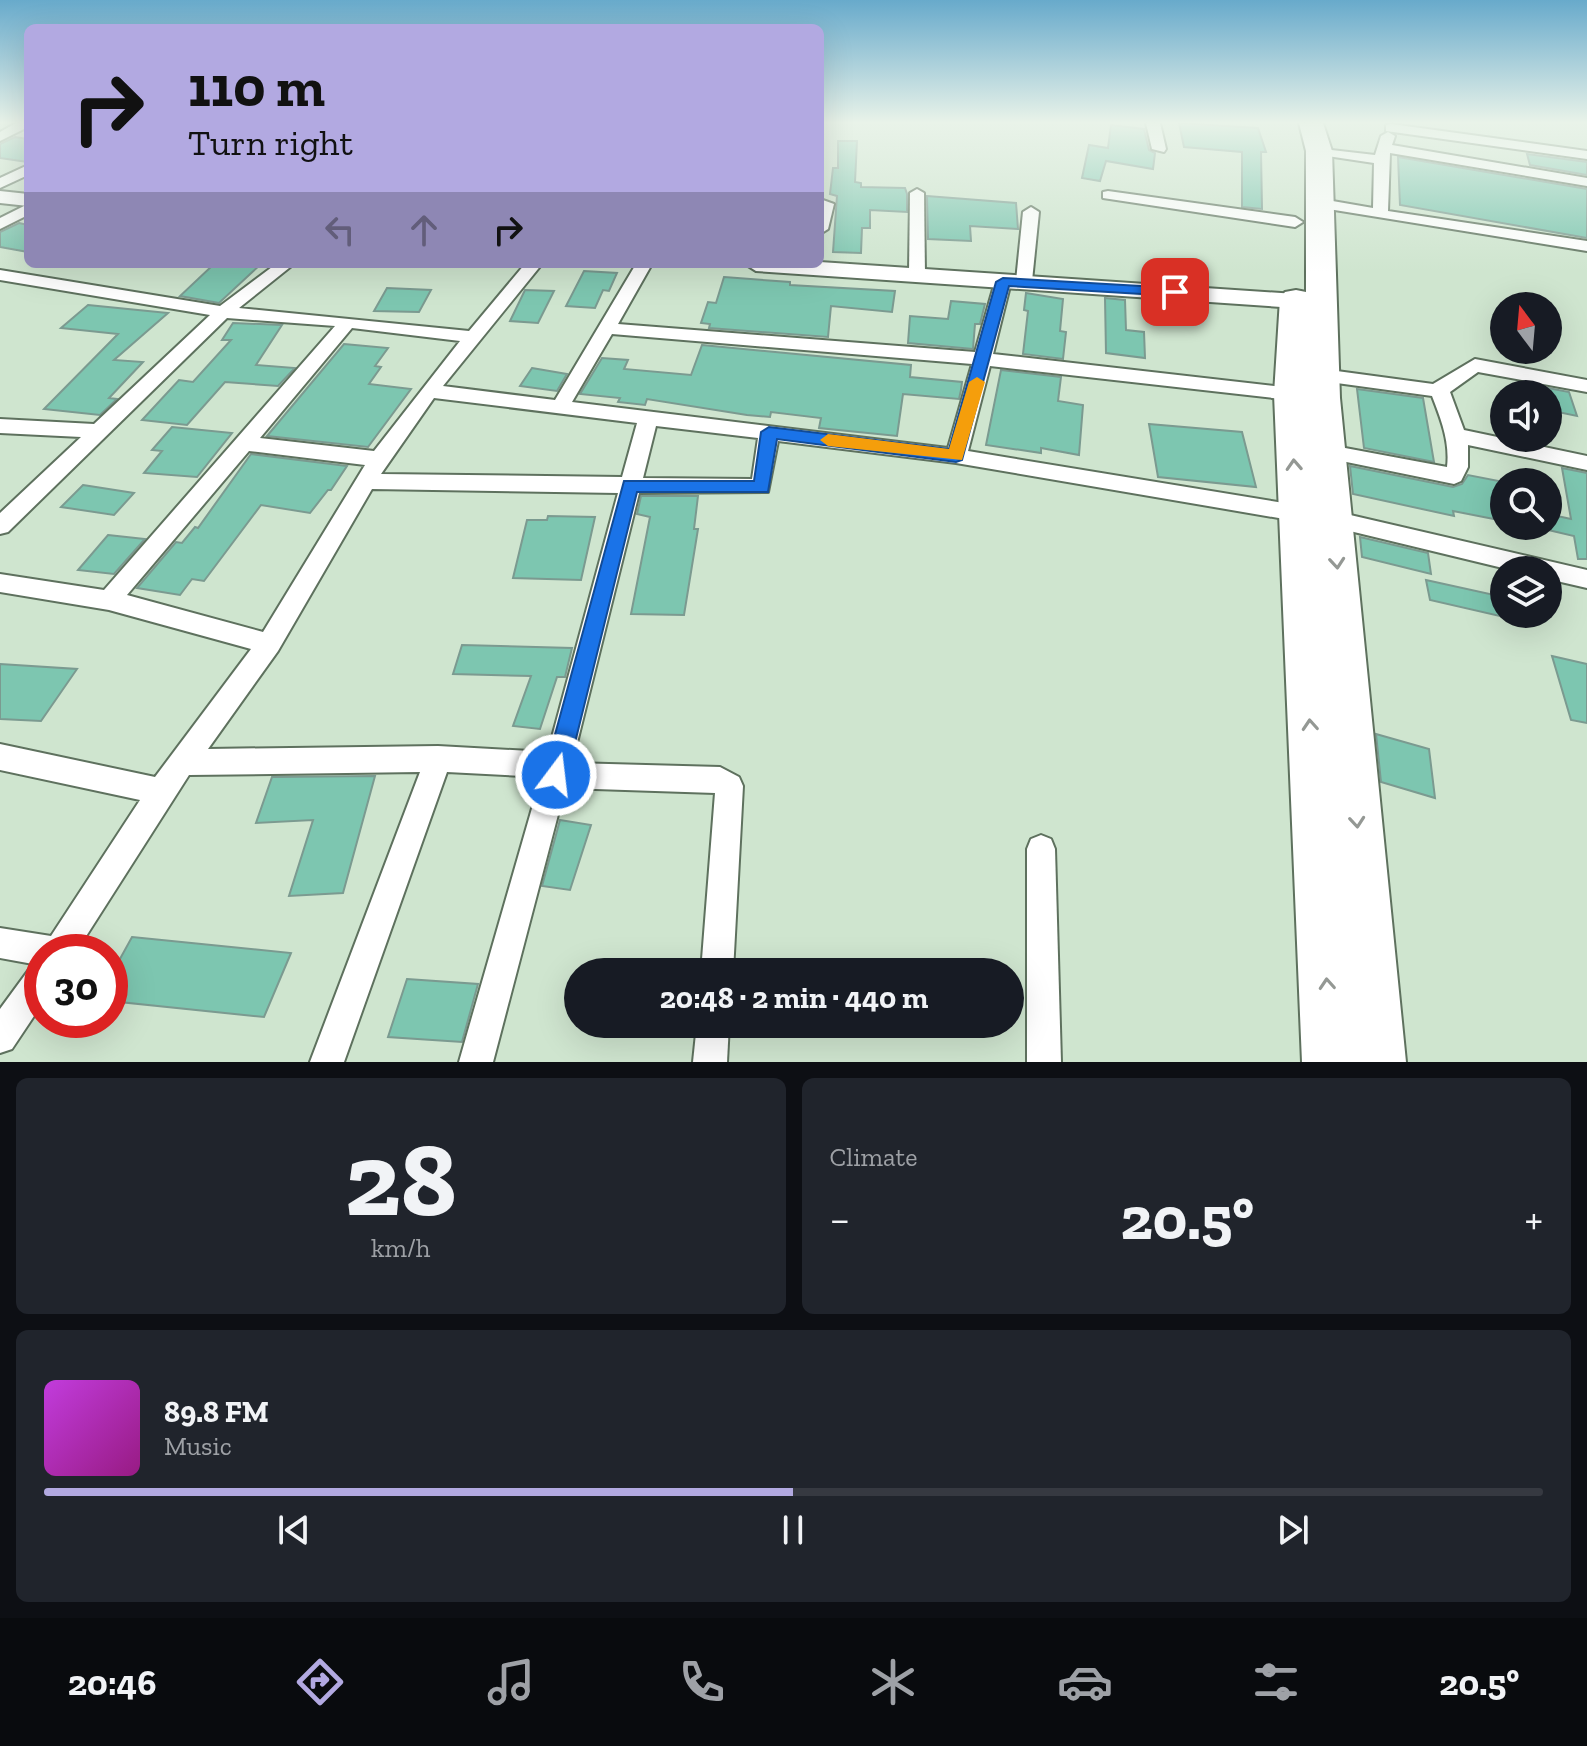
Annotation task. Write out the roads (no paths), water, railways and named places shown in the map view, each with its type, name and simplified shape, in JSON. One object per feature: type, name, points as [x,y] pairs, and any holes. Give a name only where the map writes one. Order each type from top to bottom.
[{"type":"highway","points":[[1302,173],[1308,213],[1307,384],[1315,516],[1332,1062]]},
{"type":"highway","points":[[1308,213],[1296,301],[1307,384],[1329,452],[1315,516],[1376,1062]]},
{"type":"street","points":[[0,184],[21,173]]},
{"type":"street","points":[[1380,214],[1381,173]]},
{"type":"street","points":[[1518,173],[1587,182]]},
{"type":"street","points":[[917,193],[917,275]]},
{"type":"street","points":[[1108,195],[1308,213],[1380,214],[1587,246]]},
{"type":"street","points":[[0,197],[24,200]]},
{"type":"street","points":[[0,224],[24,211]]},
{"type":"street","points":[[956,456],[984,359],[1014,282],[1031,212]]},
{"type":"street","points":[[824,267],[1296,301]]},
{"type":"street","points":[[0,291],[33,268]]},
{"type":"street","points":[[0,526],[223,312],[281,268]]},
{"type":"street","points":[[69,934],[182,762],[269,644],[372,470],[429,391],[531,268]]},
{"type":"street","points":[[560,407],[642,268]]},
{"type":"street","points":[[0,275],[21,276],[223,312],[348,322],[472,337]]},
{"type":"street","points":[[109,600],[348,322]]},
{"type":"street","points":[[606,328],[1307,384],[1439,389],[1475,365],[1587,386]]},
{"type":"street","points":[[1329,452],[1454,476],[1458,470],[1457,436],[1439,389]]},
{"type":"street","points":[[429,391],[956,456],[1315,516],[1587,579]]},
{"type":"street","points":[[476,1062],[557,770],[648,417]]},
{"type":"street","points":[[0,426],[100,431]]},
{"type":"street","points":[[244,443],[372,470],[630,485],[761,487],[769,432]]},
{"type":"street","points":[[1457,436],[1587,463]]},
{"type":"street","points":[[0,583],[109,600],[269,644]]},
{"type":"street","points":[[0,757],[163,792]]},
{"type":"street","points":[[182,762],[438,759],[720,780],[729,786],[718,958]]},
{"type":"street","points":[[327,1062],[438,759]]},
{"type":"street","points":[[1041,849],[1044,1062]]},
{"type":"street","points":[[0,943],[24,947]]},
{"type":"street","points":[[0,1037],[24,1002]]},
{"type":"street","points":[[710,1062],[712,1038]]}]
